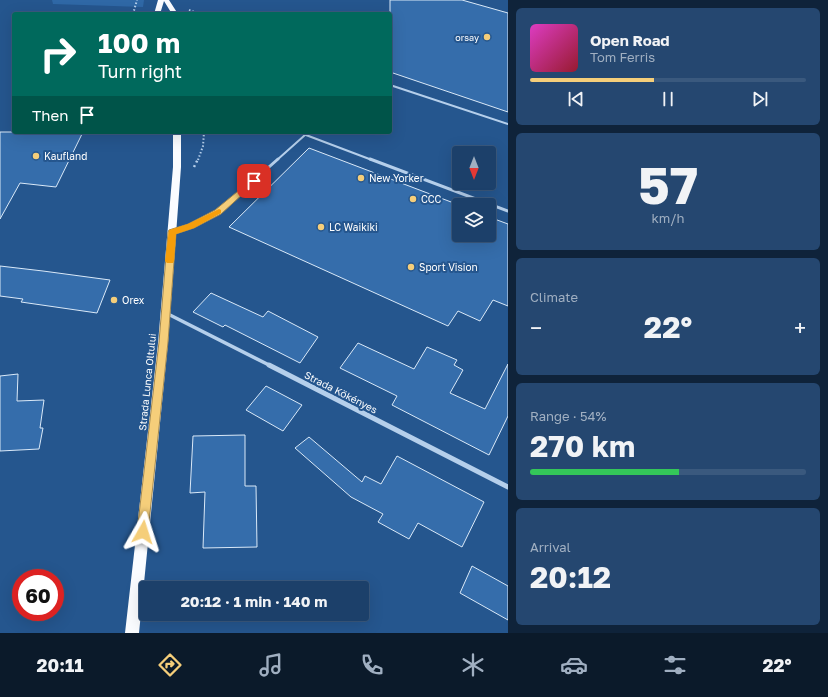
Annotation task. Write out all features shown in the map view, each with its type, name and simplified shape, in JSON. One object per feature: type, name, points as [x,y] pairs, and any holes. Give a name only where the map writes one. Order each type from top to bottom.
[{"type":"main road","points":[[157,12],[160,0]]},
{"type":"main road","points":[[166,0],[174,12]]},
{"type":"main road","name":"Strada Lunca Oltului","points":[[132,633],[166,313],[177,166],[177,134]]},
{"type":"street","name":"Strada Kökényes","points":[[166,313],[508,487]]},
{"type":"lane","points":[[392,86],[508,124]]},
{"type":"lane","points":[[172,232],[191,226],[218,212],[305,135],[508,211]]},
{"type":"path","points":[[134,12],[137,0]]},
{"type":"path","points":[[194,167],[202,152],[205,141],[204,134]]},
{"type":"shaded area","points":[[52,0],[144,0],[143,7],[53,4]]},
{"type":"building","points":[[390,0],[462,0],[508,13],[508,112],[392,73],[392,12],[390,12]]},
{"type":"building","name":"Kaufland","points":[[0,132],[12,132],[12,134],[82,134],[56,187],[20,183],[0,219]]},
{"type":"building","points":[[309,148],[452,202],[452,242],[496,242],[496,220],[508,224],[508,306],[493,300],[480,321],[458,311],[448,326],[229,227]]},
{"type":"building","points":[[0,266],[110,280],[97,313],[21,302],[23,299],[0,296]]},
{"type":"building","points":[[211,293],[263,317],[268,311],[318,337],[300,363],[225,325],[223,327],[193,312]]},
{"type":"building","points":[[358,343],[414,369],[427,347],[457,360],[454,365],[463,370],[450,393],[485,409],[508,364],[508,416],[489,455],[392,405],[397,396],[340,368]]},
{"type":"building","points":[[18,374],[17,401],[44,400],[40,428],[43,428],[39,449],[0,451],[0,376]]},
{"type":"building","points":[[266,386],[302,405],[283,431],[246,410]]},
{"type":"building","points":[[245,435],[245,486],[256,486],[257,547],[203,548],[205,492],[190,493],[193,436]]},
{"type":"building","points":[[309,437],[362,482],[365,476],[381,484],[397,456],[484,502],[462,547],[418,523],[409,539],[378,522],[383,514],[351,497],[295,448]]},
{"type":"building","points":[[472,566],[508,586],[508,620],[460,593]]},
{"type":"slow traffic","points":[[170,261],[172,232],[191,226],[219,212]]},
{"type":"place","name":"orsay","points":[[487,37]]},
{"type":"place","name":"Kaufland","points":[[36,156]]},
{"type":"place","name":"New Yorker","points":[[361,178]]},
{"type":"place","name":"CCC","points":[[413,199]]},
{"type":"place","name":"LC Waikiki","points":[[321,227]]},
{"type":"place","name":"Sport Vision","points":[[411,267]]},
{"type":"place","name":"Orex","points":[[114,300]]},
{"type":"route","points":[[143,532],[166,313],[172,232],[191,226],[218,212],[254,181]]}]
